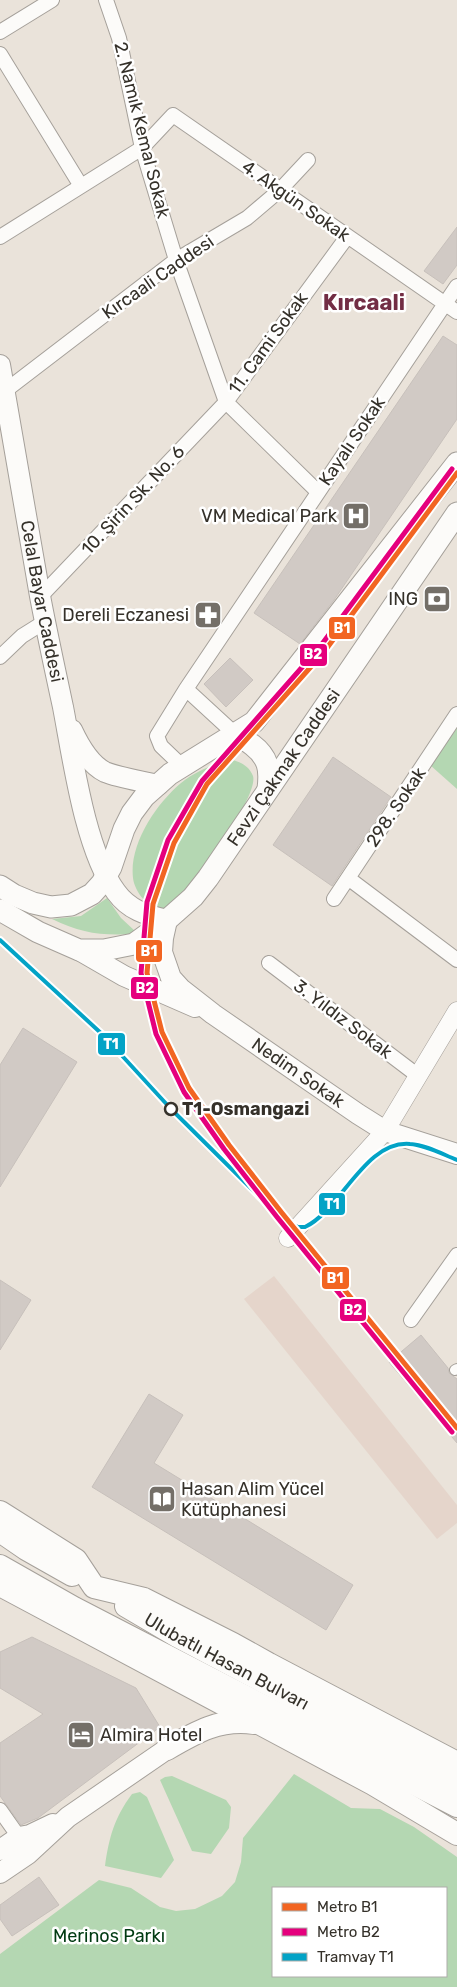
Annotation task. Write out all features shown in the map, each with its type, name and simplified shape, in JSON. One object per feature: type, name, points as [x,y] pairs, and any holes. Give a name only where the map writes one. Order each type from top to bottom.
[{"type":"highway","points":[[0,1512],[76,1560],[94,1587],[144,1600],[233,1644],[457,1763]]},
{"type":"highway","name":"Ulubatlı Hasan Bulvarı","points":[[0,1531],[26,1549],[177,1636],[457,1784]]},
{"type":"highway","name":"Ulubatlı Hasan Bulvarı","points":[[0,1566],[74,1608],[457,1806]]},
{"type":"highway","points":[[0,1580],[131,1636]]},
{"type":"highway","points":[[0,1585],[373,1784],[457,1834]]},
{"type":"highway","points":[[167,1749],[192,1724],[202,1703],[194,1690]]},
{"type":"highway","points":[[167,1749],[198,1731],[220,1725],[237,1721],[260,1724]]},
{"type":"main road","name":"Celal Bayar Caddesi","points":[[0,365],[2,392],[40,598],[74,769],[91,837],[104,879],[128,905],[143,914],[167,920]]},
{"type":"main road","points":[[0,886],[20,898],[51,907],[71,905],[92,894],[104,879],[132,813],[170,775],[254,722],[457,463]]},
{"type":"main road","name":"Fevzi Çakmak Caddesi","points":[[79,950],[104,950],[134,944],[167,920],[193,897],[208,878],[457,512]]},
{"type":"main road","points":[[64,712],[80,746],[91,761],[105,772],[170,775]]},
{"type":"main road","points":[[233,736],[249,742],[267,763],[270,778],[268,788]]},
{"type":"main road","points":[[0,910],[38,932],[79,950],[124,976],[213,1014]]},
{"type":"main road","points":[[167,920],[162,952],[171,978],[213,1014]]},
{"type":"main road","name":"Nedim Sokak","points":[[213,1014],[358,1114],[385,1130],[457,1154]]},
{"type":"main road","points":[[0,1873],[28,1854],[68,1817],[167,1749]]},
{"type":"main road","points":[[0,1850],[19,1837],[30,1835],[68,1817]]},
{"type":"street","points":[[0,32],[52,0]]},
{"type":"street","name":"2. Namık Kemal Sokak","points":[[106,0],[119,38],[142,148],[176,260],[226,402]]},
{"type":"street","points":[[0,54],[81,186]]},
{"type":"street","name":"4. Akgün Sokak","points":[[142,148],[173,115],[457,312]]},
{"type":"street","points":[[0,238],[142,148]]},
{"type":"street","name":"Kırcaali Caddesi","points":[[2,392],[176,260],[247,218],[280,190],[308,160]]},
{"type":"street","name":"11. Cami Sokak","points":[[226,402],[347,237]]},
{"type":"street","name":"Kayalı Sokak","points":[[170,775],[156,736],[457,286]]},
{"type":"street","points":[[226,402],[318,492]]},
{"type":"street","name":"10. Şirin Sk. No. 6","points":[[40,598],[226,402]]},
{"type":"street","points":[[0,657],[22,636],[46,621]]},
{"type":"street","points":[[186,689],[233,736]]},
{"type":"street","name":"298. Sokak","points":[[334,899],[457,714]]},
{"type":"street","points":[[348,878],[457,960]]},
{"type":"street","name":"3. Yıldız Sokak","points":[[269,963],[417,1075]]},
{"type":"street","points":[[288,1238],[385,1130],[457,1011]]},
{"type":"street","points":[[412,1320],[457,1255]]},
{"type":"street","points":[[0,1810],[19,1837]]},
{"type":"shaded area","points":[[274,1276],[457,1505],[457,1523],[437,1539],[244,1299]]},
{"type":"green space","points":[[457,728],[457,789],[430,765]]},
{"type":"green space","points":[[229,759],[246,766],[253,776],[252,786],[237,819],[181,899],[174,906],[166,909],[153,907],[142,897],[133,878],[135,852],[146,826],[162,802],[181,783],[210,766]]},
{"type":"green space","points":[[107,898],[121,918],[135,931],[133,934],[91,932],[72,928],[52,919],[81,916]]},
{"type":"green space","name":"Merinos Parkı","points":[[294,1774],[351,1808],[380,1809],[414,1827],[457,1857],[457,1987],[0,1987],[0,1954],[99,1880],[131,1888],[160,1907],[176,1911],[195,1909],[222,1896],[235,1882],[241,1862],[243,1838]]},
{"type":"green space","points":[[172,1776],[226,1800],[231,1807],[229,1828],[211,1854],[192,1851],[160,1780]]},
{"type":"green space","points":[[140,1792],[147,1797],[174,1860],[161,1878],[105,1866],[108,1846],[121,1811],[132,1794]]},
{"type":"building","points":[[457,227],[457,265],[443,284],[424,271]]},
{"type":"building","name":"VM Medical Park","points":[[443,336],[457,345],[457,419],[334,600],[300,644],[254,613]]},
{"type":"building","points":[[230,658],[253,680],[226,707],[204,684]]},
{"type":"building","points":[[333,757],[391,797],[332,886],[273,845]]},
{"type":"building","points":[[23,1028],[77,1062],[0,1187],[0,1065]]},
{"type":"building","points":[[0,1280],[31,1300],[0,1350]]},
{"type":"building","points":[[421,1335],[448,1368],[449,1373],[457,1379],[457,1443],[389,1362]]},
{"type":"building","name":"Hasan Alim Yücel Kütüphanesi","points":[[149,1394],[183,1415],[154,1463],[353,1585],[326,1630],[92,1487]]},
{"type":"building","name":"Almira Hotel","points":[[32,1637],[136,1688],[160,1727],[38,1818],[21,1825],[0,1796],[0,1743],[43,1714],[0,1688],[0,1652]]},
{"type":"building","points":[[39,1877],[59,1905],[12,1936],[0,1919],[0,1905]]},
{"type":"metro line","name":"B2","points":[[452,469],[319,648],[202,781],[168,840],[147,902],[141,973],[156,1034],[184,1092],[224,1149],[277,1217],[452,1432]]},
{"type":"metro line","name":"B1","points":[[457,473],[324,652],[207,784],[174,843],[153,904],[147,973],[162,1032],[189,1088],[229,1145],[282,1213],[457,1428]]},
{"type":"tram line","name":"T1","points":[[0,940],[103,1035],[171,1109],[282,1219],[298,1227],[305,1227],[318,1218],[366,1164],[380,1153],[394,1146],[410,1144],[422,1146],[457,1160]]},
{"type":"place","name":"VM Medical Park","points":[[356,516]]},
{"type":"place","name":"ING","points":[[437,599]]},
{"type":"place","name":"Dereli Eczanesi","points":[[208,615]]},
{"type":"place","name":"T1-Osmangazi","points":[[171,1109]]},
{"type":"place","name":"Hasan Alim Yücel Kütüphanesi","points":[[162,1499]]},
{"type":"place","name":"Almira Hotel","points":[[81,1735]]},
{"type":"district","name":"Kırcaali","points":[[364,302]]}]
